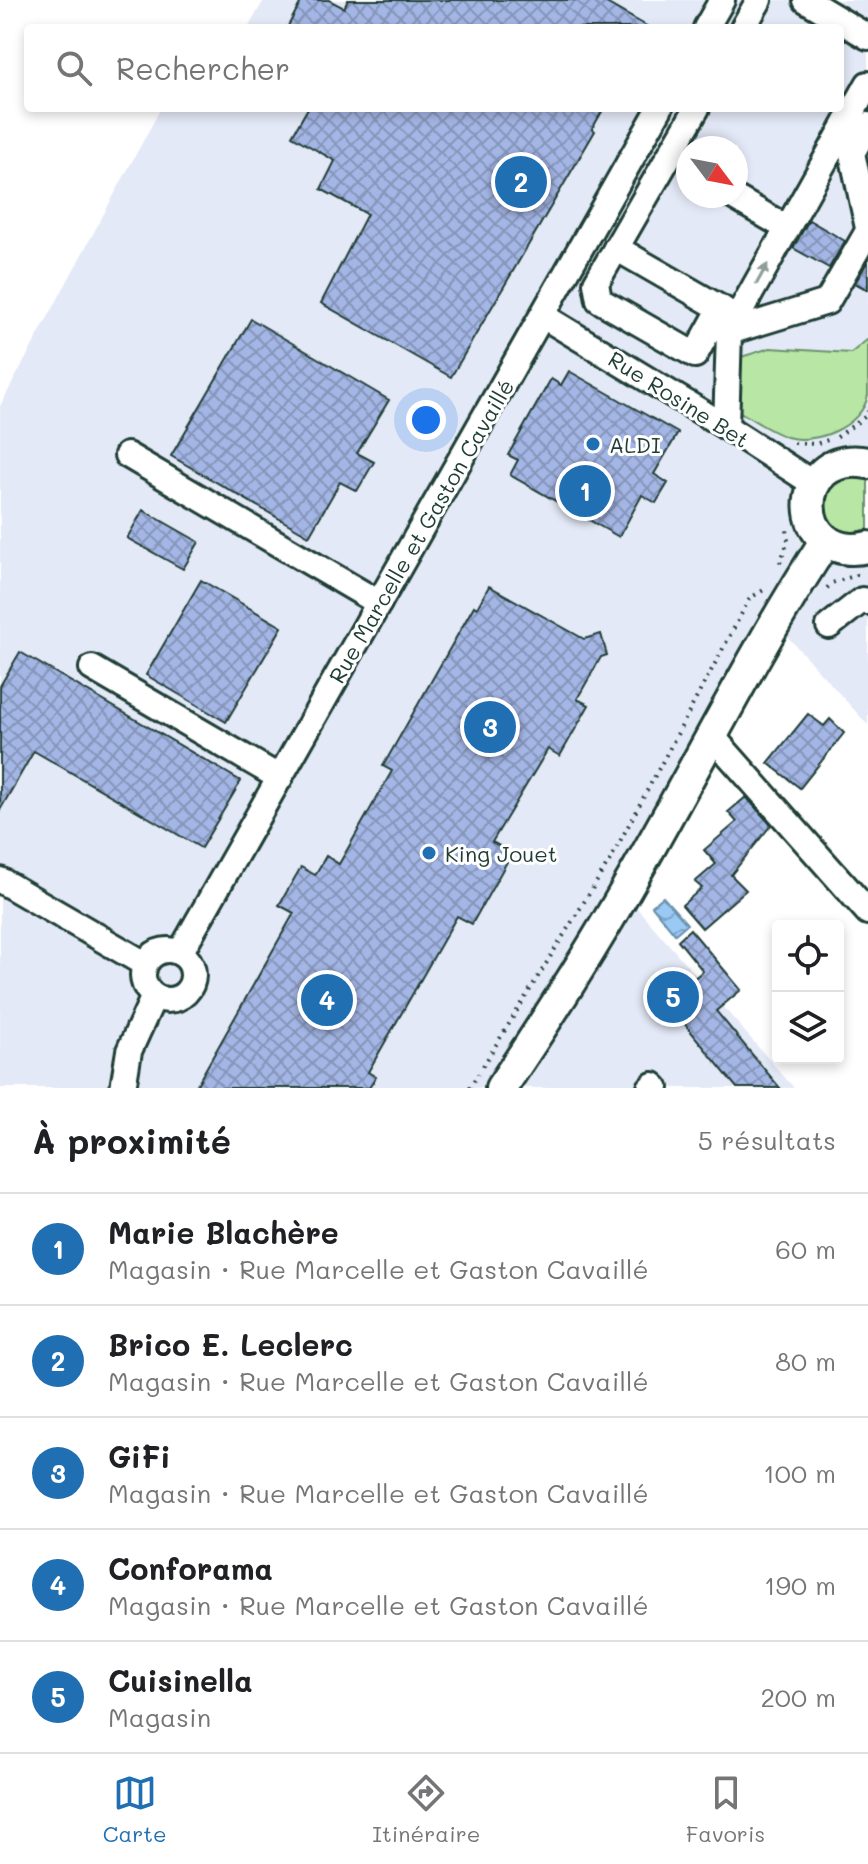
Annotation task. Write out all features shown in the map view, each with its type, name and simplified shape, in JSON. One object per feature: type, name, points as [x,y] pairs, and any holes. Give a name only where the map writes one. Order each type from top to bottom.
[{"type":"main road","points":[[868,462],[852,460],[837,463],[823,472],[814,484],[808,508],[811,520],[826,540],[852,550],[868,547]]},
{"type":"main road","points":[[503,1087],[627,888],[789,597],[826,540]]},
{"type":"street","points":[[708,24],[722,0]]},
{"type":"street","points":[[745,24],[759,0]]},
{"type":"street","points":[[806,0],[868,37]]},
{"type":"street","points":[[616,248],[729,319],[827,302],[868,230],[852,153],[868,84]]},
{"type":"street","name":"Rue Marcelle et Gaston Cavaillé","points":[[180,953],[658,112]]},
{"type":"street","points":[[688,136],[696,112]]},
{"type":"street","points":[[676,168],[616,248],[596,283],[599,300],[695,355],[729,319],[787,228],[861,124]]},
{"type":"street","points":[[640,144],[676,164]]},
{"type":"street","points":[[748,205],[787,228]]},
{"type":"street","name":"Rue Rosine Bet","points":[[543,316],[814,484]]},
{"type":"street","points":[[726,427],[729,319]]},
{"type":"street","points":[[127,455],[379,603]]},
{"type":"street","points":[[829,626],[862,600],[868,602]]},
{"type":"street","points":[[92,668],[280,778]]},
{"type":"street","points":[[712,736],[868,912]]},
{"type":"street","points":[[0,880],[145,964]]},
{"type":"street","points":[[172,950],[180,953],[187,958],[194,973],[190,988],[184,995],[169,1001],[154,996],[144,985],[145,964],[157,952],[172,950]]},
{"type":"street","points":[[123,1088],[129,1051],[154,996]]},
{"type":"path","points":[[469,1088],[610,860],[750,598],[770,586]]},
{"type":"shaded area","points":[[264,0],[868,0],[868,725],[787,636],[637,908],[794,1088],[0,1088],[0,406],[159,112],[844,112],[844,24],[250,24]]},
{"type":"green space","points":[[868,339],[868,395],[857,416],[836,431],[811,438],[787,437],[737,410],[737,365],[741,357],[770,348],[851,353]]},
{"type":"green space","points":[[868,476],[868,529],[859,532],[842,530],[825,513],[824,494],[835,478]]},
{"type":"water","points":[[663,897],[687,924],[675,934],[652,906]]},
{"type":"building","points":[[302,0],[329,0],[344,8],[348,0],[601,0],[643,24],[289,24]]},
{"type":"building","points":[[306,112],[602,112],[592,129],[595,131],[451,377],[321,303],[367,214],[321,189],[335,161],[292,136]]},
{"type":"building","points":[[809,220],[845,241],[829,268],[793,248]]},
{"type":"building","points":[[868,261],[868,290],[855,283]]},
{"type":"building","points":[[251,319],[389,400],[357,453],[374,462],[357,491],[340,482],[309,536],[171,456]]},
{"type":"building","name":"ALDI","points":[[569,371],[678,433],[654,474],[668,483],[656,503],[642,495],[619,537],[510,475],[518,460],[508,455],[551,379],[561,385]]},
{"type":"building","points":[[143,510],[199,542],[183,569],[127,538]]},
{"type":"building","points":[[201,580],[282,627],[226,722],[146,675]]},
{"type":"building","points":[[489,586],[584,639],[601,634],[607,655],[601,657],[577,699],[589,705],[560,756],[548,749],[492,842],[512,853],[472,924],[457,916],[368,1072],[376,1077],[369,1088],[195,1088],[294,913],[279,905],[301,867],[315,875],[326,856],[339,864],[392,771],[383,766],[474,606],[477,608]]},
{"type":"building","points":[[20,652],[241,781],[201,848],[34,751],[0,810],[0,686]]},
{"type":"building","points":[[808,714],[824,726],[830,719],[844,733],[800,788],[768,763]]},
{"type":"building","points":[[746,797],[771,825],[731,875],[746,890],[702,928],[682,905],[702,888],[695,882],[716,864],[704,850],[737,822],[728,812]]},
{"type":"building","points":[[690,929],[741,990],[716,1011],[780,1088],[737,1088],[666,1001],[703,971],[678,940]]},
{"type":"place","name":"Brico E. Leclerc","points":[[521,182]]},
{"type":"place","name":"ALDI","points":[[593,444]]},
{"type":"place","name":"Marie Blachère","points":[[585,491]]},
{"type":"place","name":"GiFi","points":[[490,727]]},
{"type":"place","name":"King Jouet","points":[[429,853]]},
{"type":"place","name":"Cuisinella","points":[[673,997]]},
{"type":"place","name":"Conforama","points":[[327,1000]]}]
